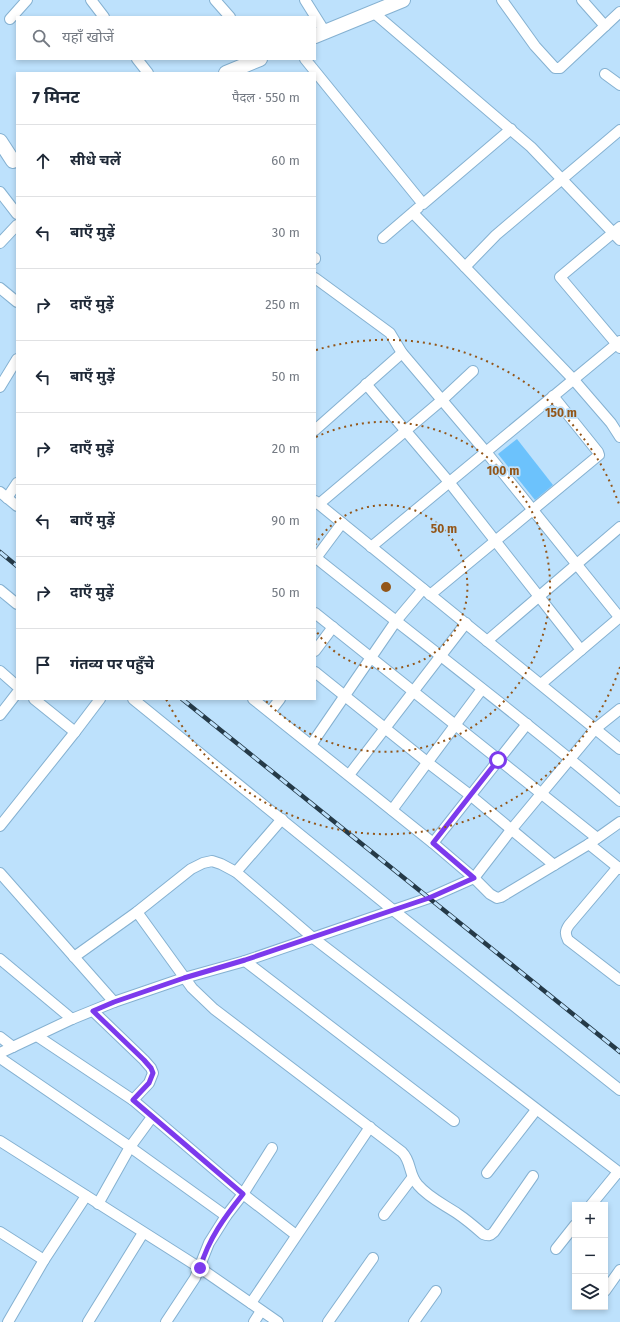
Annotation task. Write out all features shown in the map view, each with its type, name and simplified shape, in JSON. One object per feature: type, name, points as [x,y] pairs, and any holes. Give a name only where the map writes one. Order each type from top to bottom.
[{"type":"street","points":[[10,19],[27,0]]},
{"type":"street","points":[[91,0],[103,16]]},
{"type":"street","points":[[215,0],[229,16]]},
{"type":"street","points":[[305,0],[312,16]]},
{"type":"street","points":[[320,34],[403,0]]},
{"type":"street","points":[[502,0],[535,46],[555,68],[560,68],[620,12]]},
{"type":"street","points":[[582,0],[605,26]]},
{"type":"street","points":[[371,547],[573,379],[619,344],[560,277],[618,233],[562,180],[531,146],[373,12]]},
{"type":"street","points":[[138,60],[147,72]]},
{"type":"street","points":[[228,72],[258,60]]},
{"type":"street","points":[[306,60],[316,72]]},
{"type":"street","points":[[316,73],[423,204]]},
{"type":"street","points":[[605,74],[620,85]]},
{"type":"street","points":[[383,238],[511,129]]},
{"type":"street","points":[[465,267],[496,235],[620,130]]},
{"type":"street","points":[[0,141],[10,161]]},
{"type":"street","points":[[0,192],[16,213]]},
{"type":"street","points":[[413,213],[573,379],[611,423],[620,437]]},
{"type":"street","points":[[0,243],[16,226]]},
{"type":"street","points":[[316,279],[390,333],[402,352],[486,452],[620,617],[541,684]]},
{"type":"street","points":[[0,288],[16,301]]},
{"type":"street","points":[[316,429],[402,352]]},
{"type":"street","points":[[0,387],[4,372],[16,360]]},
{"type":"street","points":[[473,371],[442,400],[317,502],[620,749]]},
{"type":"street","points":[[366,384],[449,482],[581,650]]},
{"type":"street","points":[[311,745],[396,621],[427,592],[495,541],[599,455],[553,396]]},
{"type":"street","points":[[16,484],[3,495],[16,505]]},
{"type":"street","points":[[342,523],[316,557],[571,758],[620,801]]},
{"type":"street","points":[[487,641],[620,527]]},
{"type":"street","points":[[2,596],[16,603]]},
{"type":"street","points":[[316,613],[541,794],[593,841],[619,868],[569,925],[565,934],[568,940],[620,980]]},
{"type":"street","points":[[349,775],[466,623]]},
{"type":"street","points":[[316,650],[333,627]]},
{"type":"street","points":[[0,671],[16,685]]},
{"type":"street","points":[[316,673],[470,795],[554,865]]},
{"type":"street","points":[[392,810],[482,689]]},
{"type":"street","points":[[0,714],[16,694]]},
{"type":"street","points":[[35,700],[75,732]]},
{"type":"street","points":[[0,826],[99,700]]},
{"type":"street","points":[[134,700],[393,910],[620,1090]]},
{"type":"street","points":[[254,700],[433,843],[474,878],[490,894],[497,898],[593,841],[620,822]]},
{"type":"street","points":[[270,712],[279,700]]},
{"type":"street","points":[[0,1053],[72,1019],[114,1002],[429,898],[474,878],[511,830],[595,729],[620,709]]},
{"type":"street","points":[[433,843],[527,724]]},
{"type":"street","points":[[236,872],[282,819]]},
{"type":"street","points":[[74,956],[137,912],[191,869],[203,863],[212,862],[236,872],[312,937],[536,1110],[619,1172],[594,1202]]},
{"type":"street","points":[[0,872],[114,1002]]},
{"type":"street","points":[[137,912],[184,978],[192,988],[214,1009],[370,1127],[406,1157],[412,1178],[429,1196],[460,1215],[487,1236],[494,1232],[533,1176]]},
{"type":"street","points":[[0,959],[72,1019]]},
{"type":"street","points":[[245,960],[454,1121]]},
{"type":"street","points":[[93,1011],[151,1068],[153,1073],[149,1083],[133,1100]]},
{"type":"street","points":[[37,1036],[133,1100],[243,1194],[296,1235]]},
{"type":"street","points":[[0,1037],[13,1047]]},
{"type":"street","points":[[0,1058],[130,1147],[226,1216]]},
{"type":"street","points":[[487,1173],[536,1110]]},
{"type":"street","points":[[98,1204],[130,1147],[152,1117]]},
{"type":"street","points":[[251,1303],[370,1127]]},
{"type":"street","points":[[0,1141],[200,1268],[278,1322]]},
{"type":"street","points":[[166,1322],[195,1278],[209,1243],[226,1216],[243,1194],[272,1148]]},
{"type":"street","points":[[384,1215],[412,1178]]},
{"type":"street","points":[[8,1322],[44,1260],[86,1196]]},
{"type":"street","points":[[556,1249],[572,1229]]},
{"type":"street","points":[[0,1232],[44,1260]]},
{"type":"street","points":[[88,1322],[143,1233]]},
{"type":"street","points":[[328,1322],[373,1258]]},
{"type":"street","points":[[608,1287],[620,1270]]},
{"type":"street","points":[[414,1322],[436,1291]]},
{"type":"street","points":[[254,1322],[261,1311]]},
{"type":"building","points":[[517,439],[553,485],[535,500],[498,454]]},
{"type":"railway","points":[[0,552],[16,565]]},
{"type":"railway","points":[[183,700],[620,1052]]},
{"type":"route","points":[[200,1268],[209,1243],[226,1216],[243,1194],[133,1100],[149,1083],[153,1073],[151,1068],[93,1011],[114,1002],[184,978],[245,960],[429,898],[474,878],[433,843],[498,760]]}]
